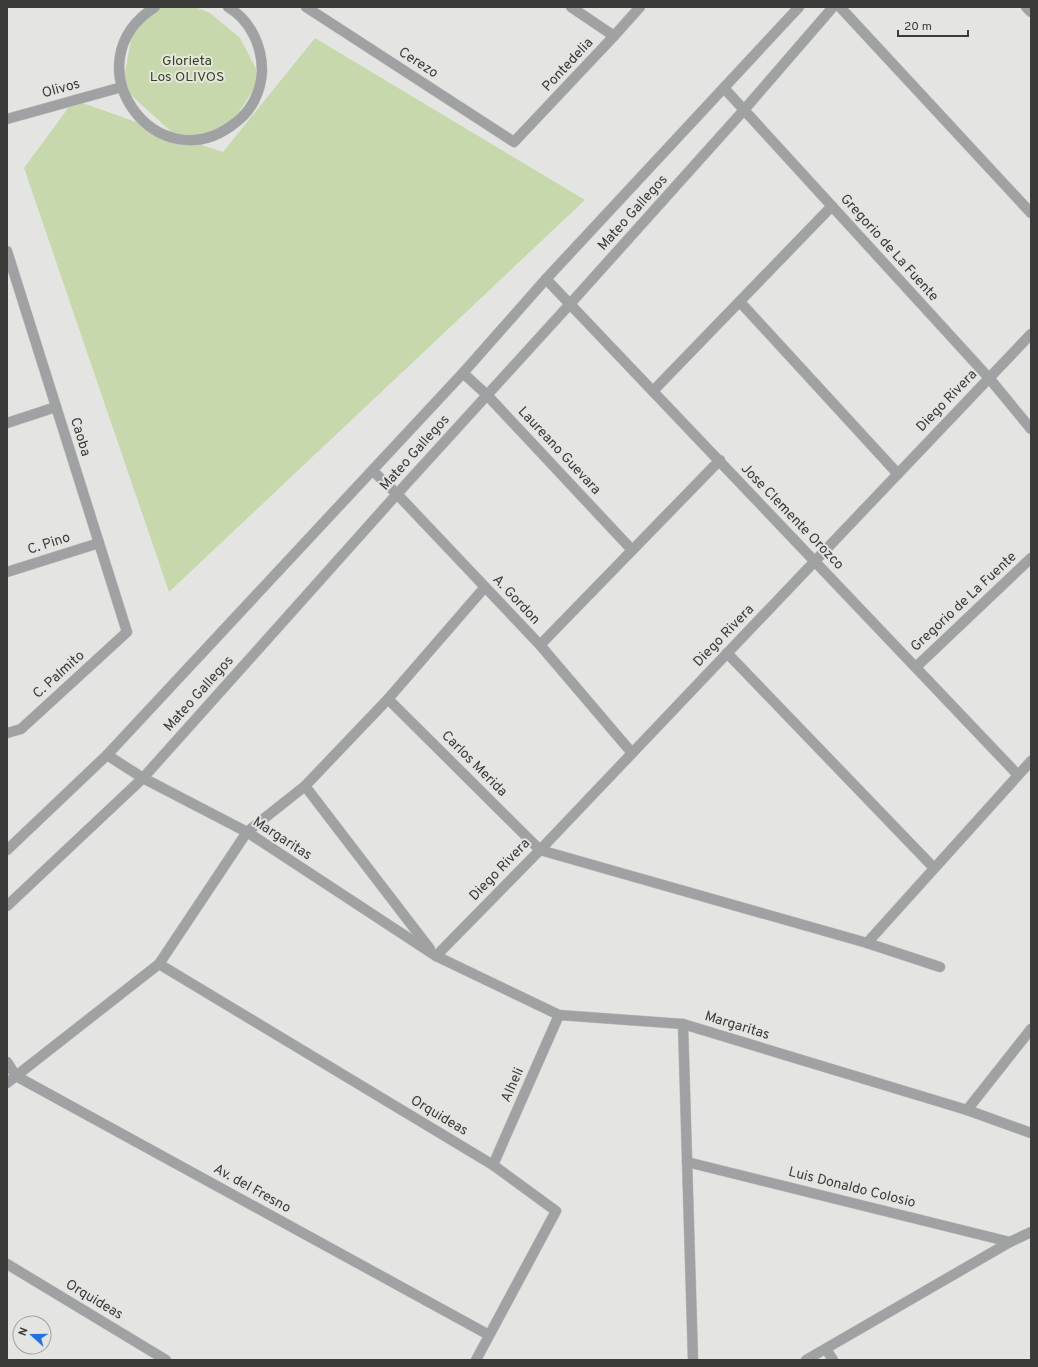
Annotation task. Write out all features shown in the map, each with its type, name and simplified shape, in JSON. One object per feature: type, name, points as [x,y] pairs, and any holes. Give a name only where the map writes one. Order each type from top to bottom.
[{"type":"street","points":[[155,7],[145,13],[134,25],[126,39],[121,55],[119,71],[122,87],[128,102],[138,116],[150,127],[164,135],[180,139],[197,139],[213,136],[228,129],[241,119],[251,107],[258,93],[262,63],[259,48],[254,34],[245,21],[232,8]]},
{"type":"street","name":"Cerezo","points":[[306,7],[514,142]]},
{"type":"street","points":[[571,7],[614,36]]},
{"type":"street","name":"Pontedelia","points":[[514,142],[640,7]]},
{"type":"street","name":"Mateo Gallegos","points":[[7,850],[107,755],[373,471],[463,373],[546,279],[799,7]]},
{"type":"street","name":"Mateo Gallegos","points":[[7,906],[143,778],[744,110],[832,7]]},
{"type":"street","points":[[840,7],[1031,213]]},
{"type":"street","points":[[1026,7],[1031,12]]},
{"type":"street","name":"Olivos","points":[[7,119],[122,87]]},
{"type":"street","name":"Gregorio de La Fuente","points":[[724,88],[989,378],[1031,429]]},
{"type":"street","points":[[653,391],[832,206]]},
{"type":"street","name":"Caoba","points":[[7,251],[10,272],[56,408],[127,632]]},
{"type":"street","name":"Jose Clemente Orozco","points":[[546,279],[720,460],[1018,775]]},
{"type":"street","points":[[740,302],[898,474]]},
{"type":"street","name":"Diego Rivera","points":[[436,956],[540,850],[1031,334]]},
{"type":"street","name":"Laureano Guevara","points":[[463,373],[487,395],[632,550]]},
{"type":"street","points":[[7,422],[56,408]]},
{"type":"street","points":[[540,645],[720,460]]},
{"type":"street","name":"A. Gordon","points":[[373,471],[397,494],[540,645],[632,753]]},
{"type":"street","name":"C. Pino","points":[[7,572],[99,543]]},
{"type":"street","name":"Gregorio de La Fuente","points":[[916,667],[1031,558]]},
{"type":"street","points":[[7,1083],[159,964],[247,832],[305,786],[388,699],[485,587]]},
{"type":"street","name":"C. Palmito","points":[[7,733],[21,729],[127,632]]},
{"type":"street","points":[[727,653],[934,868]]},
{"type":"street","name":"Carlos Merida","points":[[388,699],[540,850]]},
{"type":"street","name":"Margaritas","points":[[107,755],[143,778],[247,832],[436,956],[559,1015],[683,1024],[968,1110],[1031,1133]]},
{"type":"street","points":[[868,943],[1031,760]]},
{"type":"street","name":"Margaritas","points":[[305,786],[436,956]]},
{"type":"street","points":[[540,850],[868,943],[940,967]]},
{"type":"street","name":"Orquideas","points":[[159,964],[493,1165],[556,1211],[476,1360]]},
{"type":"street","name":"Alheli","points":[[493,1165],[559,1015]]},
{"type":"street","points":[[683,1024],[693,1360]]},
{"type":"street","points":[[968,1110],[1031,1029]]},
{"type":"street","name":"Av. del Fresno","points":[[7,1062],[16,1076],[489,1335]]},
{"type":"street","name":"Luis Donaldo Colosio","points":[[687,1162],[1010,1242]]},
{"type":"street","points":[[806,1360],[1010,1242],[1031,1232]]},
{"type":"street","name":"Orquideas","points":[[7,1264],[166,1360]]},
{"type":"street","points":[[826,1349],[833,1360]]},
{"type":"green space","name":"Glorieta Los OLIVOS","points":[[161,7],[195,7],[210,13],[240,38],[261,78],[228,129],[184,139],[223,152],[315,38],[585,200],[169,592],[24,168],[74,100],[176,136],[122,87],[134,25]]}]
